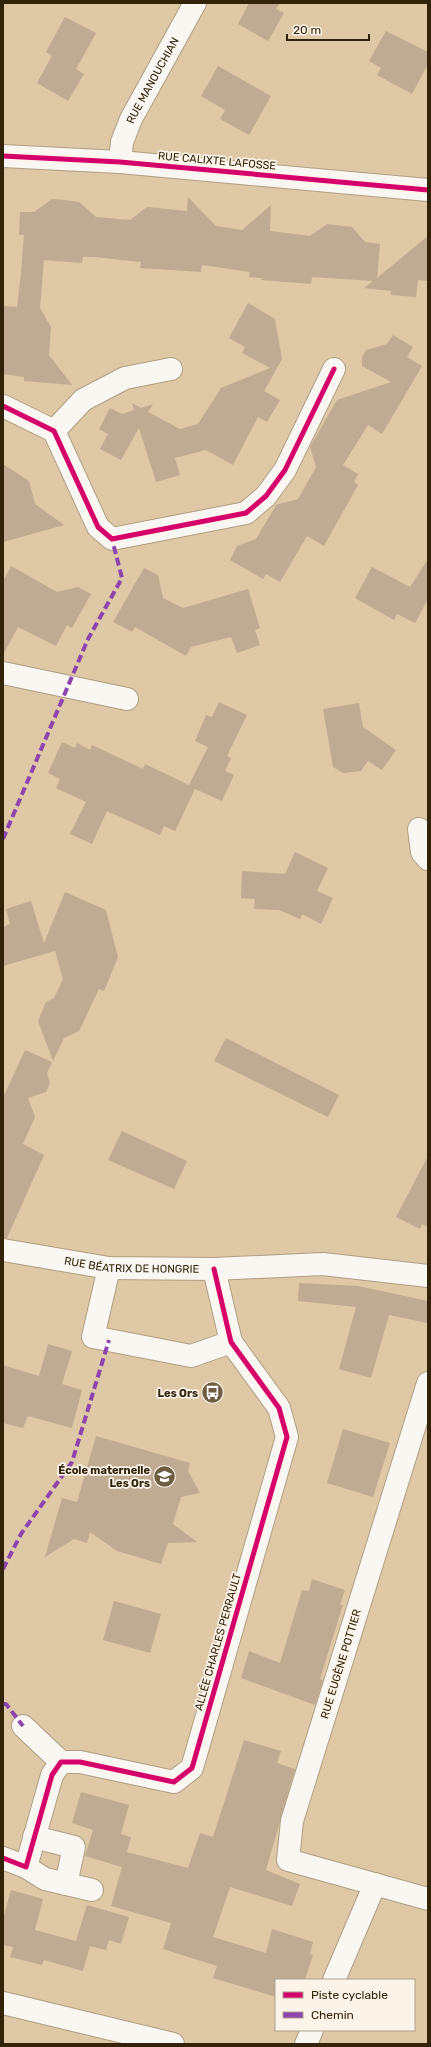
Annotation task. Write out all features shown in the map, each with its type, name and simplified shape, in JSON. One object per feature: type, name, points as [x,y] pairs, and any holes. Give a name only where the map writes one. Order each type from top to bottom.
[{"type":"street","name":"RUE MANOUCHIAN","points":[[120,162],[122,142],[131,119],[194,3]]},
{"type":"street","name":"RUE CALIXTE LAFOSSE","points":[[3,156],[120,162],[428,190]]},
{"type":"street","points":[[54,431],[83,400],[124,378],[170,369]]},
{"type":"street","points":[[3,406],[54,431],[98,527],[112,538],[246,513],[266,496],[285,470],[334,370]]},
{"type":"street","points":[[3,673],[127,699]]},
{"type":"street","points":[[419,829],[422,852],[428,859]]},
{"type":"street","name":"RUE BÉATRIX DE HONGRIE","points":[[3,1250],[109,1268],[214,1269],[323,1264],[428,1276]]},
{"type":"street","points":[[109,1268],[93,1337],[191,1356],[231,1342]]},
{"type":"street","name":"ALLÉE CHARLES PERRAULT","points":[[61,1762],[80,1762],[174,1782],[192,1768],[288,1437],[279,1408],[231,1342],[214,1269]]},
{"type":"street","name":"RUE EUGÈNE POTTIER","points":[[376,1884],[288,1860],[292,1822],[428,1383]]},
{"type":"street","points":[[23,1726],[61,1762],[52,1775],[26,1867]]},
{"type":"street","points":[[34,1837],[74,1847],[66,1884]]},
{"type":"street","points":[[3,1858],[26,1867],[45,1879],[92,1890]]},
{"type":"street","points":[[334,1979],[376,1884],[428,1899]]},
{"type":"street","points":[[3,2003],[173,2044]]},
{"type":"street","points":[[306,2044],[312,2031]]},
{"type":"building","points":[[249,3],[280,3],[276,9],[284,13],[268,41],[238,24]]},
{"type":"building","points":[[65,17],[96,33],[76,69],[84,74],[68,101],[37,83],[52,56],[46,52]]},
{"type":"building","points":[[386,31],[428,52],[428,64],[412,94],[377,75],[381,68],[369,61]]},
{"type":"building","points":[[218,66],[271,96],[249,135],[220,119],[225,110],[201,96]]},
{"type":"building","points":[[188,197],[216,226],[242,230],[271,205],[270,231],[310,236],[327,224],[352,227],[365,242],[380,244],[377,278],[428,236],[428,281],[418,280],[416,297],[391,295],[391,291],[364,288],[373,281],[312,277],[311,284],[261,280],[262,278],[249,277],[250,272],[202,265],[201,272],[140,268],[141,262],[94,257],[83,257],[82,263],[44,260],[40,308],[51,327],[49,355],[72,385],[24,381],[24,377],[3,374],[3,306],[17,307],[21,273],[24,235],[19,235],[20,212],[34,212],[52,199],[79,202],[96,217],[130,220],[147,207],[187,211]]},
{"type":"building","points":[[248,303],[275,319],[282,359],[264,391],[280,400],[267,422],[258,417],[233,465],[206,450],[175,458],[180,475],[156,482],[139,428],[121,460],[100,449],[108,434],[99,429],[110,408],[122,414],[134,410],[132,403],[141,408],[153,404],[148,412],[180,429],[198,424],[221,388],[270,368],[242,353],[245,347],[229,338]]},
{"type":"building","points":[[393,335],[413,347],[407,357],[422,366],[382,434],[368,425],[343,465],[358,474],[354,482],[358,485],[324,546],[307,536],[280,582],[266,574],[263,579],[230,560],[237,546],[256,539],[276,505],[298,499],[316,467],[310,447],[337,400],[391,382],[362,366],[362,357],[366,350],[387,344]]},
{"type":"building","points":[[3,464],[29,481],[35,504],[64,525],[3,542]]},
{"type":"building","points":[[428,559],[428,599],[415,623],[397,614],[394,620],[355,598],[372,567],[410,587]]},
{"type":"building","points":[[11,566],[57,592],[78,587],[91,594],[72,628],[67,625],[56,646],[18,627],[3,655],[3,581]]},
{"type":"building","points":[[144,568],[158,575],[163,598],[183,608],[248,589],[260,628],[255,630],[260,645],[237,653],[231,637],[191,647],[186,656],[135,627],[132,632],[113,622]]},
{"type":"building","points":[[219,702],[247,715],[227,756],[231,758],[225,771],[234,775],[222,801],[195,789],[175,831],[164,826],[160,835],[107,811],[92,844],[70,834],[86,802],[56,788],[60,779],[48,773],[62,742],[75,748],[77,743],[90,750],[92,745],[143,769],[145,764],[189,785],[208,747],[195,741],[206,715],[212,717]]},
{"type":"building","points":[[359,703],[363,727],[396,750],[382,770],[368,761],[361,771],[343,773],[333,767],[323,709]]},
{"type":"building","points":[[295,852],[328,868],[317,891],[333,898],[321,924],[302,914],[300,919],[279,910],[254,909],[255,899],[241,898],[242,871],[285,874]]},
{"type":"building","points":[[65,892],[106,910],[118,957],[104,991],[99,989],[79,1031],[64,1038],[53,1061],[38,1021],[46,1002],[54,998],[63,979],[55,951],[3,966],[3,927],[10,924],[6,909],[31,901],[44,943]]},
{"type":"building","points":[[226,1038],[339,1095],[328,1117],[214,1061]]},
{"type":"building","points":[[25,1050],[52,1062],[47,1073],[50,1083],[46,1092],[28,1098],[35,1117],[23,1144],[44,1155],[7,1238],[3,1238],[3,1098]]},
{"type":"building","points":[[122,1131],[187,1161],[174,1189],[108,1160]]},
{"type":"building","points":[[428,1156],[428,1227],[422,1224],[420,1229],[396,1217]]},
{"type":"building","points":[[299,1283],[358,1286],[428,1301],[428,1323],[389,1315],[371,1378],[339,1369],[356,1307],[298,1301]]},
{"type":"building","points":[[48,1344],[72,1351],[62,1384],[82,1390],[72,1428],[28,1416],[23,1428],[3,1423],[3,1365],[39,1376]]},
{"type":"building","points":[[343,1429],[390,1443],[373,1497],[327,1483]]},
{"type":"building","points":[[96,1436],[190,1463],[188,1471],[200,1493],[181,1497],[173,1524],[197,1542],[168,1543],[161,1564],[117,1551],[90,1532],[87,1543],[74,1539],[45,1557],[62,1498],[77,1502]]},
{"type":"building","points":[[312,1579],[345,1590],[340,1605],[343,1605],[320,1679],[323,1680],[315,1705],[241,1678],[249,1651],[280,1663],[302,1590],[309,1591]]},
{"type":"building","points":[[114,1601],[161,1614],[150,1653],[103,1640]]},
{"type":"building","points":[[244,1740],[281,1751],[277,1763],[295,1769],[266,1870],[300,1884],[292,1906],[230,1887],[213,1937],[266,1953],[272,1929],[313,1942],[310,1954],[313,1955],[305,1979],[275,1979],[275,1997],[213,1978],[217,1966],[163,1949],[171,1923],[111,1906],[122,1867],[85,1856],[93,1830],[72,1823],[81,1792],[129,1805],[121,1834],[131,1837],[127,1852],[188,1868],[200,1833],[213,1837]]},
{"type":"building","points":[[11,1890],[43,1899],[35,1930],[76,1941],[87,1905],[129,1917],[121,1944],[109,1940],[106,1950],[90,1946],[83,1971],[44,1960],[42,1965],[10,1957],[13,1947],[3,1945],[3,1919]]},
{"type":"marked path","points":[[3,839],[88,639],[122,578],[112,539]]},
{"type":"marked path","points":[[3,1569],[21,1534],[72,1462],[109,1340]]},
{"type":"marked path","points":[[3,1704],[6,1704],[23,1726]]},
{"type":"cycle path","points":[[3,156],[120,162],[428,190]]},
{"type":"cycle path","points":[[3,406],[54,431],[98,527],[112,539],[246,513],[266,496],[285,470],[334,369]]},
{"type":"cycle path","points":[[3,1858],[26,1867],[52,1775],[61,1762],[80,1762],[174,1782],[192,1768],[287,1437],[279,1408],[231,1342],[214,1269]]},
{"type":"place","name":"Les Ors","points":[[213,1393]]},
{"type":"place","name":"École maternelle Les Ors","points":[[165,1476]]}]
